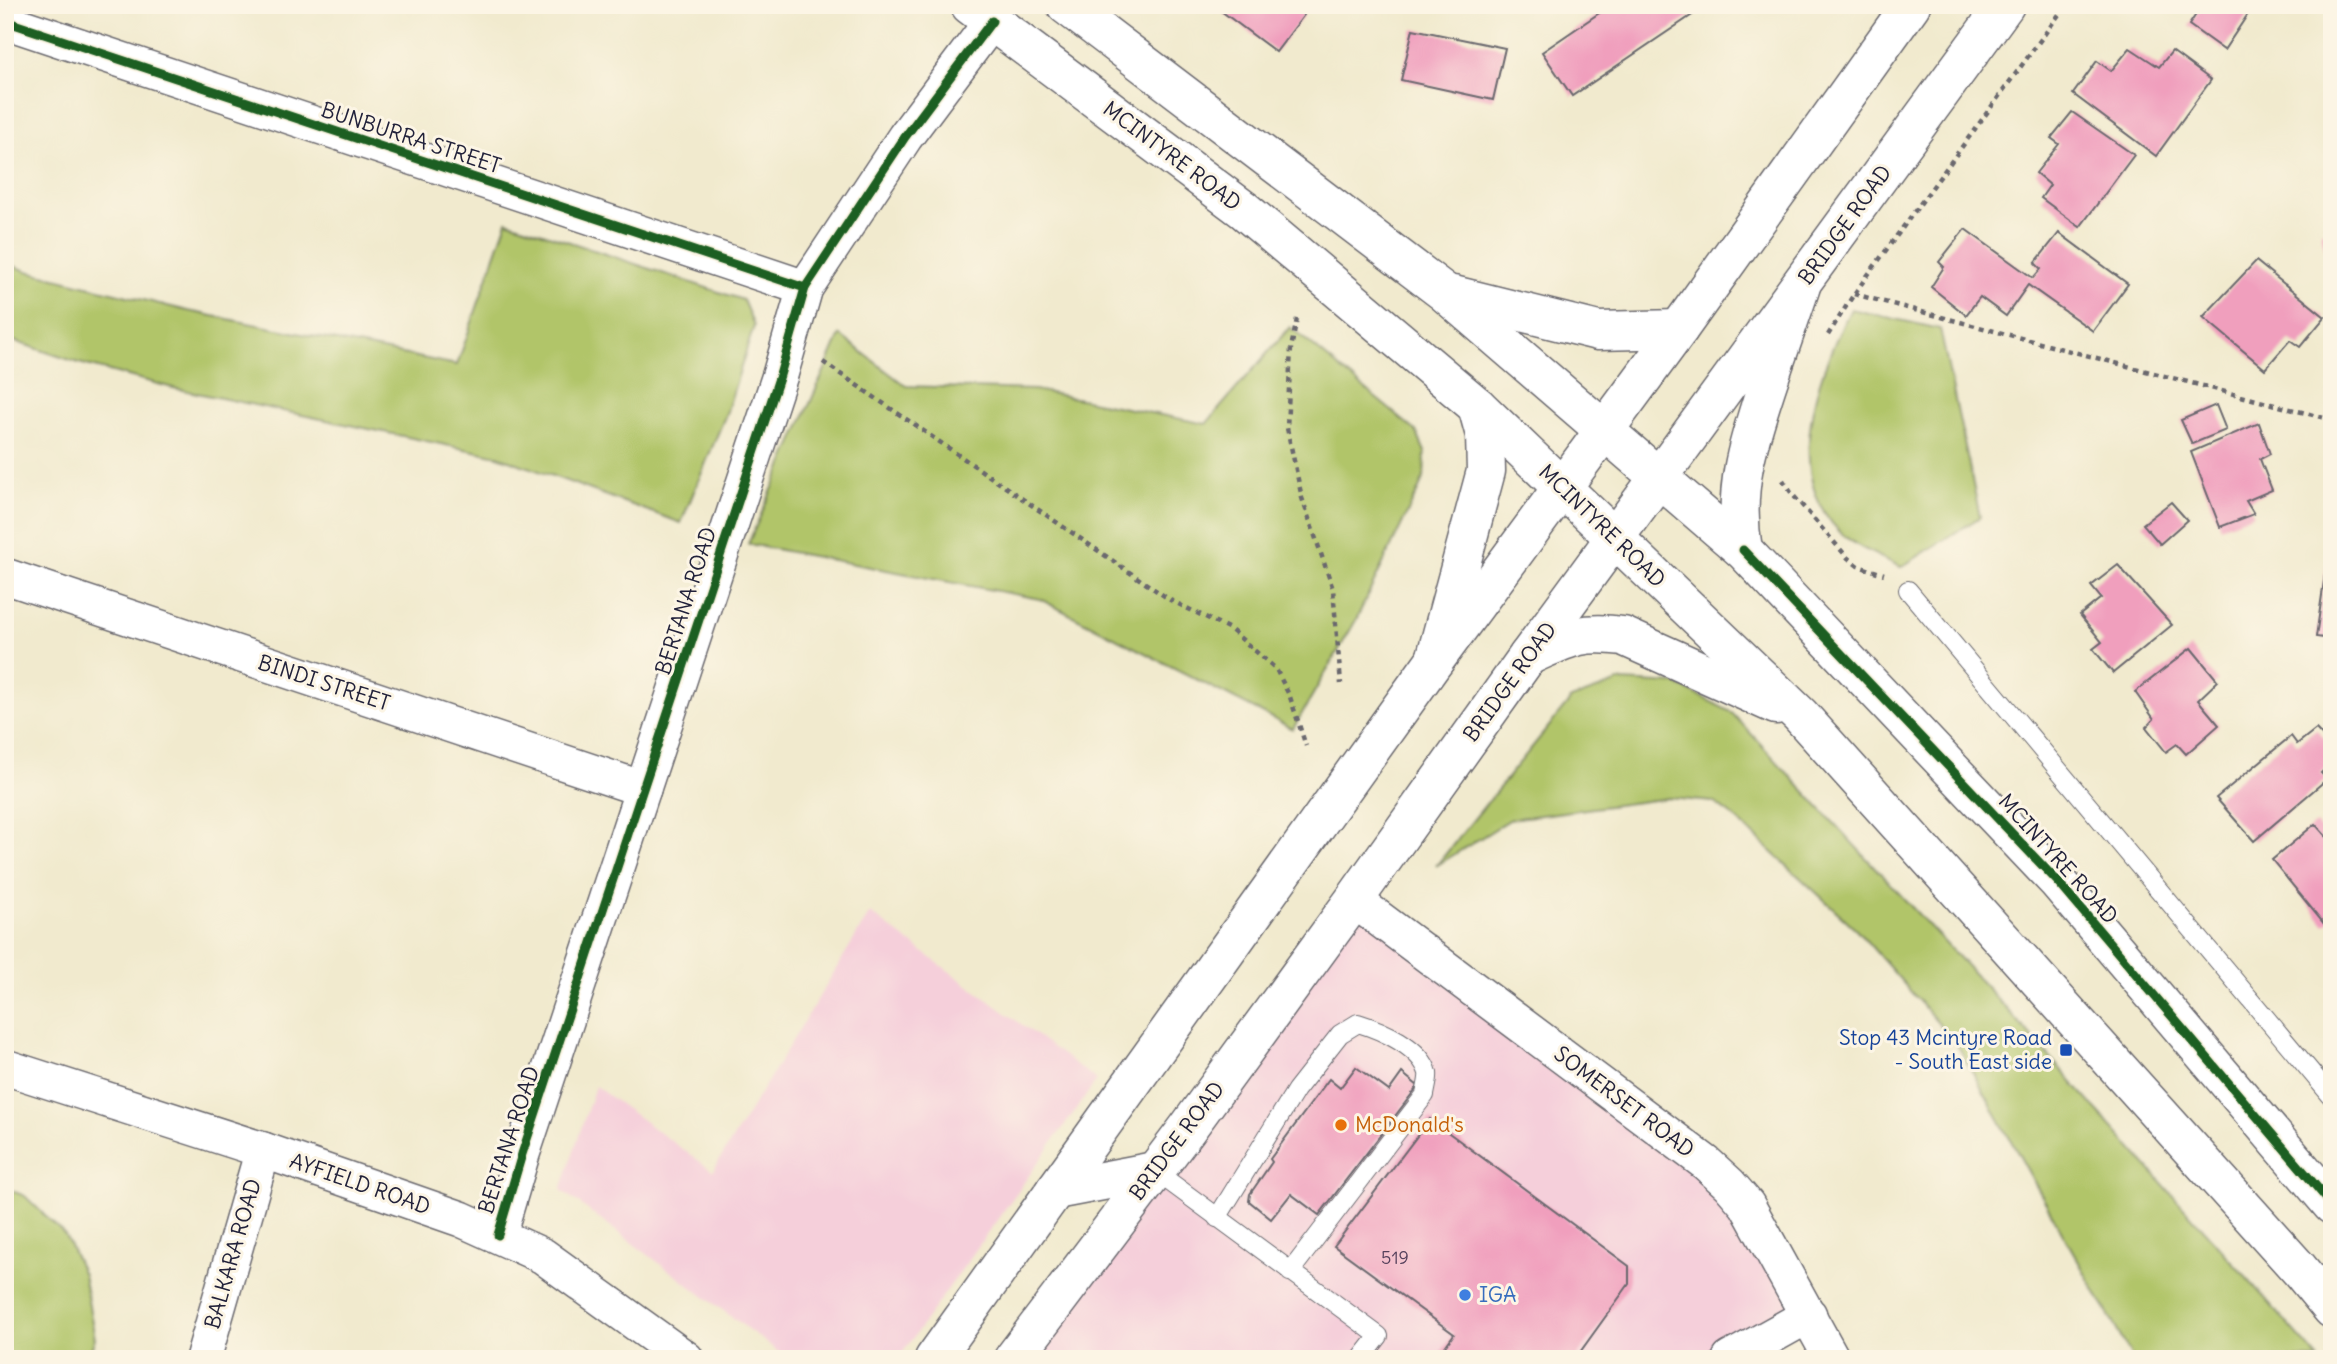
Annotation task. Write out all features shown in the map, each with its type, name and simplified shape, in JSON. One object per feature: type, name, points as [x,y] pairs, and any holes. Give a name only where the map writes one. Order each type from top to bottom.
[{"type":"main road","name":"MCINTYRE ROAD","points":[[1066,5],[1444,292],[1744,550],[2058,882],[2332,1205]]},
{"type":"main road","points":[[934,1359],[1435,660],[1679,329],[1912,5]]},
{"type":"main road","name":"BRIDGE ROAD","points":[[1013,1359],[1354,900],[1528,656],[2005,5]]},
{"type":"main road","name":"MCINTYRE ROAD","points":[[981,13],[1244,210],[1476,405],[1800,715],[2299,1269],[2332,1309]]},
{"type":"main road","points":[[1744,550],[1739,527],[1742,466],[1801,286]]},
{"type":"main road","points":[[1444,292],[1598,331],[1679,329]]},
{"type":"main road","points":[[1435,660],[1483,490],[1486,471],[1485,435],[1476,405]]},
{"type":"main road","points":[[1528,656],[1575,635],[1598,633],[1622,636],[1800,715]]},
{"type":"main road","points":[[1055,1190],[1155,1171]]},
{"type":"street","name":"BERTANA ROAD","points":[[498,1235],[526,1141],[805,288],[905,136],[981,13]]},
{"type":"street","name":"BUNBURRA STREET","points":[[11,17],[805,288]]},
{"type":"street","name":"BINDI STREET","points":[[5,576],[643,789]]},
{"type":"street","name":"SOMERSET ROAD","points":[[1354,900],[1706,1163],[1729,1184],[1747,1205],[1832,1359]]},
{"type":"street","name":"AYFIELD ROAD","points":[[5,1066],[263,1150],[461,1219],[543,1256],[686,1359]]},
{"type":"street","name":"BALKARA ROAD","points":[[203,1359],[263,1150]]},
{"type":"street","points":[[1730,1359],[1809,1315]]},
{"type":"lane","points":[[1908,590],[2332,1097]]},
{"type":"lane","points":[[1217,1218],[1296,1090],[1340,1034],[1358,1023],[1379,1029],[1402,1043],[1421,1059],[1428,1074],[1425,1095],[1290,1272]]},
{"type":"lane","points":[[1155,1171],[1379,1336],[1361,1359]]},
{"type":"path","points":[[1825,339],[1854,294],[2066,5]]},
{"type":"path","points":[[1854,294],[2332,419]]},
{"type":"path","points":[[1297,319],[1291,348],[1287,428],[1302,498],[1333,589],[1341,684]]},
{"type":"path","points":[[790,340],[1170,600],[1230,629],[1276,669],[1290,697],[1306,746]]},
{"type":"path","points":[[1780,475],[1792,494],[1848,558],[1858,566],[1885,575],[1908,590]]},
{"type":"shaded area","points":[[1354,900],[1706,1163],[1809,1315],[1730,1359],[1013,1359]]},
{"type":"shaded area","points":[[870,913],[1097,1080],[898,1359],[811,1359],[780,1353],[561,1190],[595,1086],[713,1171]]},
{"type":"green space","points":[[507,221],[743,300],[754,326],[726,414],[681,523],[498,456],[173,388],[79,363],[5,338],[5,263],[27,271],[188,311],[457,365]]},
{"type":"green space","points":[[1851,309],[1940,329],[1980,517],[1901,567],[1862,548],[1841,533],[1823,509],[1812,482],[1809,453],[1817,392],[1827,362]]},
{"type":"green space","points":[[1290,327],[1416,431],[1425,452],[1424,478],[1356,620],[1293,729],[1040,599],[748,544],[840,335],[906,386],[1035,390],[1206,424]]},
{"type":"green space","points":[[1621,681],[1676,684],[1731,712],[2022,1026],[2319,1359],[2133,1359],[1958,1046],[1857,930],[1734,817],[1713,802],[1669,798],[1511,819],[1436,866],[1571,699]]},
{"type":"green space","points":[[5,1188],[25,1196],[65,1235],[83,1274],[95,1338],[88,1359],[5,1359]]},
{"type":"building","points":[[1213,5],[1291,5],[1304,15],[1276,52]]},
{"type":"building","points":[[1611,5],[1707,5],[1572,96],[1542,52]]},
{"type":"building","points":[[2199,5],[2254,5],[2224,50],[2189,25],[2201,7]]},
{"type":"building","points":[[1413,29],[1505,48],[1493,100],[1401,80]]},
{"type":"building","points":[[2130,48],[2159,67],[2172,51],[2211,80],[2156,156],[2073,94],[2097,61],[2111,71]]},
{"type":"building","points":[[2072,112],[2134,155],[2080,227],[2041,198],[2050,185],[2036,173],[2059,144],[2051,138]]},
{"type":"building","points":[[1965,229],[2033,278],[2041,269],[2035,263],[2059,233],[2128,284],[2093,331],[2028,285],[2006,316],[1980,297],[1966,315],[1931,287],[1944,267],[1939,262]]},
{"type":"building","points":[[2332,229],[2332,277],[2331,277],[2321,232]]},
{"type":"building","points":[[2256,261],[2325,317],[2300,347],[2290,340],[2265,369],[2203,317]]},
{"type":"building","points":[[2216,405],[2226,430],[2192,444],[2181,420]]},
{"type":"building","points":[[2259,423],[2270,454],[2260,459],[2272,490],[2246,501],[2254,514],[2220,527],[2191,452]]},
{"type":"building","points":[[2171,502],[2187,520],[2160,544],[2143,524]]},
{"type":"building","points":[[2329,546],[2332,546],[2332,639],[2316,637]]},
{"type":"building","points":[[2118,565],[2172,625],[2113,673],[2093,649],[2102,642],[2080,615],[2101,598],[2091,586]]},
{"type":"building","points":[[2191,648],[2218,681],[2198,700],[2219,725],[2186,754],[2177,744],[2166,752],[2146,727],[2154,719],[2135,692]]},
{"type":"building","points":[[2316,729],[2332,746],[2332,762],[2321,773],[2327,779],[2254,841],[2216,798],[2291,736],[2297,744]]},
{"type":"building","points":[[2315,824],[2332,843],[2332,919],[2325,925],[2272,860]]},
{"type":"building","name":"McDonald's","points":[[1356,1067],[1389,1091],[1402,1073],[1418,1086],[1319,1215],[1291,1194],[1271,1219],[1249,1201],[1250,1194],[1272,1162],[1270,1159],[1329,1079],[1340,1088]]},
{"type":"building","points":[[1430,1119],[1629,1266],[1629,1284],[1575,1359],[1436,1359],[1454,1334],[1334,1246]]},
{"type":"cycle path","points":[[5,21],[805,288]]},
{"type":"cycle path","points":[[498,1235],[522,1154],[780,375],[805,288],[905,137],[992,21]]},
{"type":"cycle path","points":[[1743,550],[2058,882],[2332,1205]]},
{"type":"place","name":"Stop 43 Mcintyre Road - South East side","points":[[2066,1050]]},
{"type":"place","name":"McDonald's","points":[[1341,1125]]},
{"type":"place","name":"IGA","points":[[1465,1295]]}]
